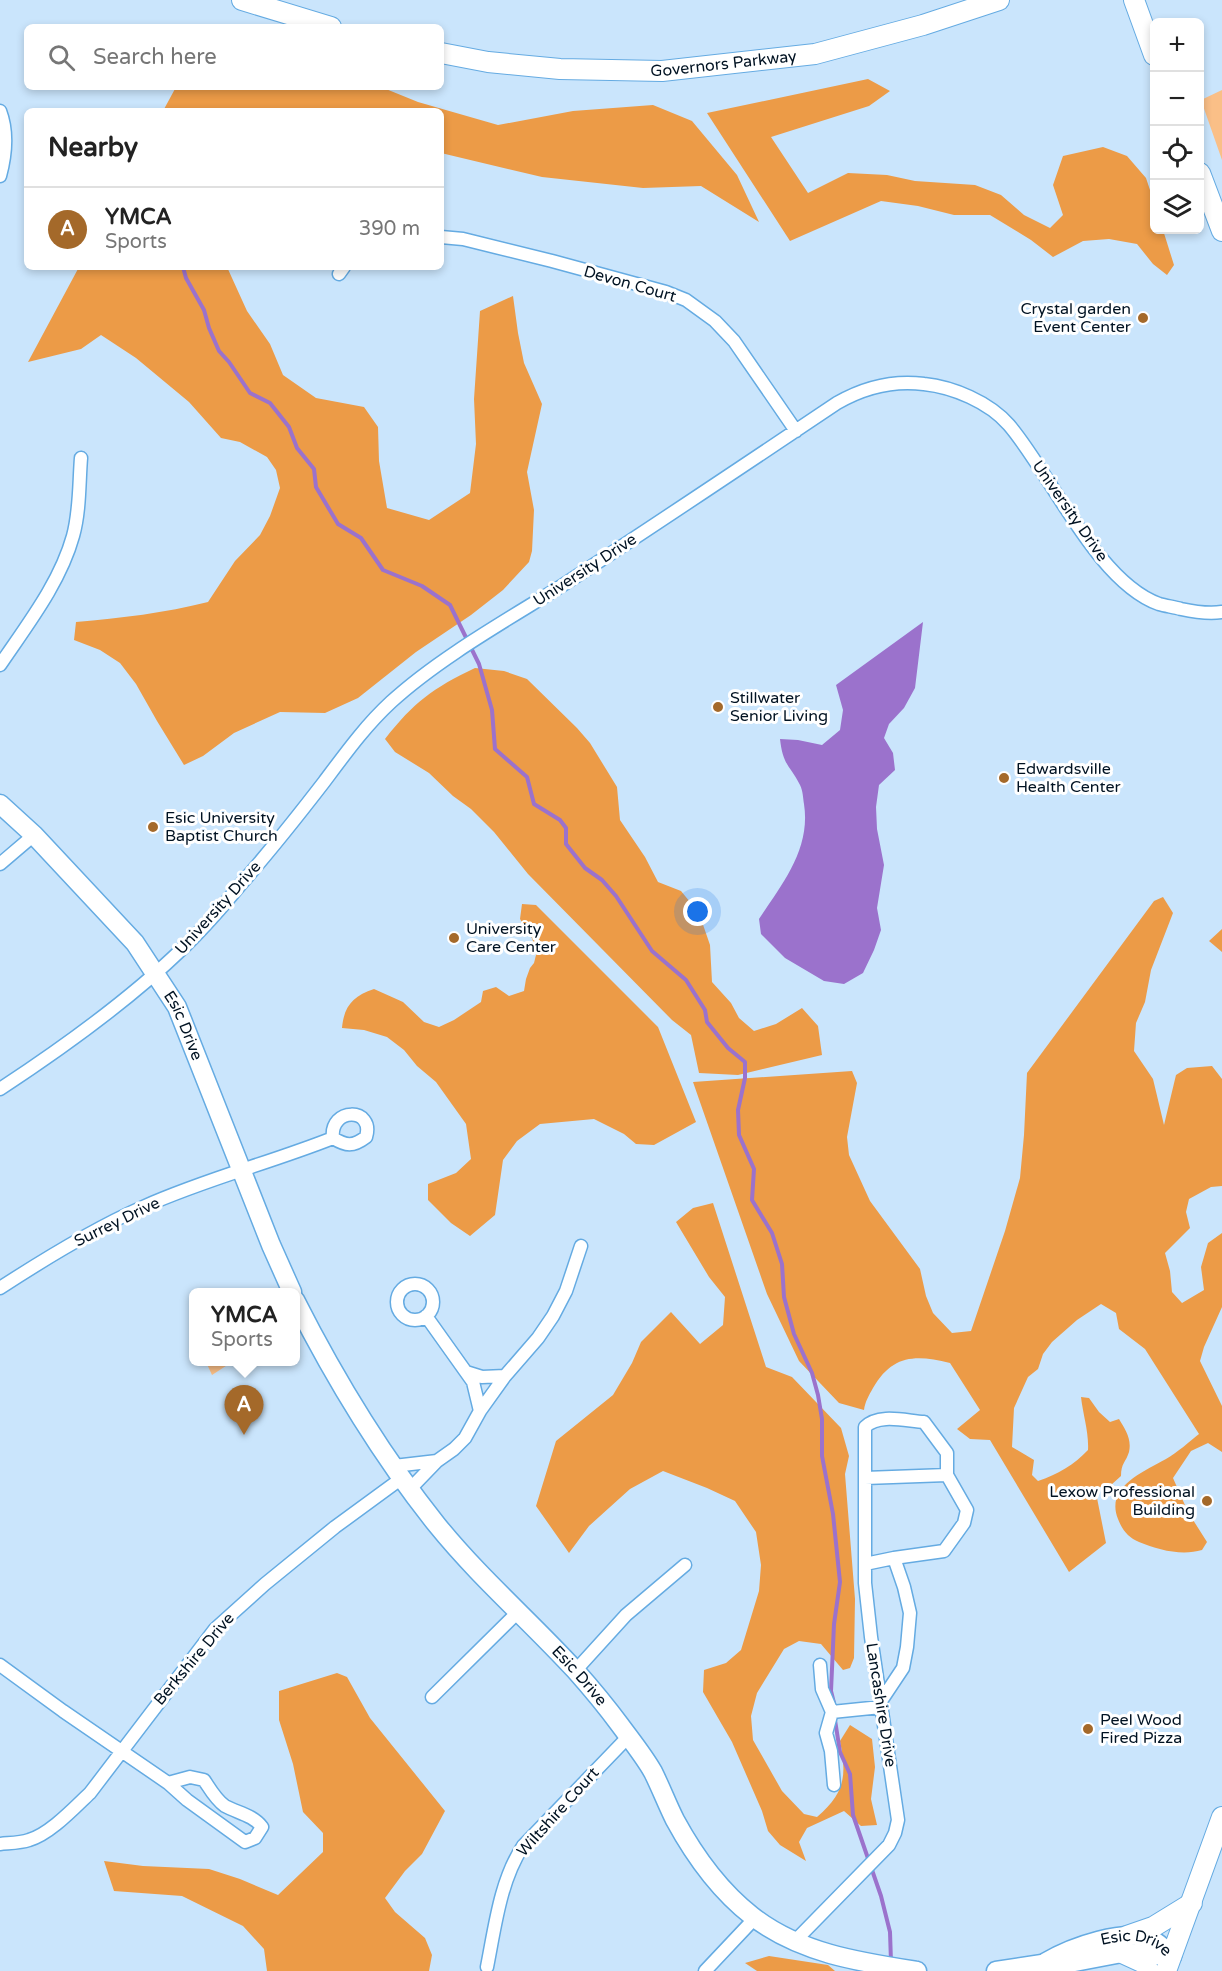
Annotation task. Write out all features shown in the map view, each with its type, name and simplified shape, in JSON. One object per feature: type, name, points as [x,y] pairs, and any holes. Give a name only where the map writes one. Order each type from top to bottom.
[{"type":"main road","points":[[242,0],[321,24]]},
{"type":"main road","name":"Governors Parkway","points":[[444,54],[488,62],[560,69],[662,71],[815,54],[903,31],[999,0]]},
{"type":"main road","points":[[1134,0],[1150,42]]},
{"type":"main road","points":[[1203,180],[1222,231]]},
{"type":"main road","points":[[1169,1964],[1222,1817]]},
{"type":"main road","points":[[1149,1971],[1124,1944],[1192,1903]]},
{"type":"street","points":[[0,111],[5,142],[4,162],[0,176]]},
{"type":"street","name":"Devon Court","points":[[444,237],[463,239],[552,261],[666,292],[686,300],[715,321],[734,341],[796,431]]},
{"type":"street","name":"University Drive","points":[[0,1089],[57,1051],[156,973],[185,947],[298,816],[368,724],[420,678],[848,397],[883,385],[912,382],[934,385],[960,393],[985,406],[1008,423],[1087,538],[1112,570],[1135,590],[1158,604],[1195,612],[1222,612]]},
{"type":"street","points":[[0,665],[40,605],[74,535],[81,458]]},
{"type":"street","name":"Esic Drive","points":[[0,804],[34,835],[135,944],[177,1007],[290,1288]]},
{"type":"street","points":[[0,864],[34,835]]},
{"type":"street","name":"Surrey Drive","points":[[0,1288],[118,1219],[186,1189],[333,1138]]},
{"type":"street","name":"Berkshire Drive","points":[[0,1844],[28,1841],[44,1833],[90,1793],[206,1639],[237,1607],[335,1527],[402,1478],[437,1461],[465,1438],[480,1411],[505,1376],[553,1317],[566,1291],[581,1246]]},
{"type":"street","name":"Esic Drive","points":[[300,1310],[351,1403],[402,1478],[437,1525],[477,1571],[576,1670],[652,1772],[676,1822],[696,1854],[742,1908],[775,1932],[794,1942],[846,1958],[917,1971]]},
{"type":"street","points":[[426,1316],[472,1382],[480,1411]]},
{"type":"street","points":[[466,1372],[482,1377],[505,1376]]},
{"type":"street","name":"Lancashire Drive","points":[[794,1942],[889,1845],[898,1821],[871,1637],[865,1564],[864,1427],[871,1421],[880,1419],[924,1422],[947,1453],[946,1475]]},
{"type":"street","points":[[402,1478],[437,1461]]},
{"type":"street","points":[[865,1478],[946,1475],[967,1510],[964,1523],[945,1551],[865,1564]]},
{"type":"street","points":[[832,1712],[881,1704],[903,1668],[908,1647],[910,1613],[894,1558]]},
{"type":"street","points":[[576,1670],[626,1615],[685,1565]]},
{"type":"street","points":[[432,1697],[518,1612]]},
{"type":"street","points":[[0,1665],[168,1783],[187,1800],[245,1842],[255,1838],[262,1827],[257,1821],[224,1805],[204,1780],[190,1777],[168,1783]]},
{"type":"street","points":[[820,1665],[822,1689],[832,1712],[826,1733],[831,1751],[834,1785]]},
{"type":"street","name":"Wiltshire Court","points":[[487,1967],[506,1879],[513,1861],[523,1846],[628,1737]]},
{"type":"street","points":[[705,1971],[755,1918]]},
{"type":"street","name":"Esic Drive","points":[[996,1971],[1042,1964],[1069,1963],[1124,1944],[1169,1964]]},
{"type":"shaded area","points":[[868,79],[890,91],[869,106],[771,137],[808,193],[848,173],[975,185],[1001,195],[1024,215],[1050,228],[1063,215],[1053,185],[1063,156],[1103,147],[1127,156],[1146,178],[1150,190],[1150,234],[1164,234],[1174,265],[1167,275],[1153,264],[1137,244],[1109,239],[1083,241],[1053,257],[1031,240],[990,215],[954,215],[918,206],[881,201],[790,241],[707,113]]},
{"type":"shaded area","points":[[174,90],[388,90],[439,108],[165,108]]},
{"type":"shaded area","points":[[1222,90],[1222,160],[1204,109],[1204,99]]},
{"type":"shaded area","points":[[653,105],[692,121],[737,175],[759,222],[701,186],[643,188],[542,177],[444,154],[444,109],[498,125],[573,111]]},
{"type":"shaded area","points":[[77,270],[228,270],[247,311],[270,344],[283,375],[316,398],[364,407],[378,427],[379,461],[387,508],[429,520],[470,493],[476,444],[474,399],[480,311],[513,296],[524,363],[542,404],[527,472],[534,510],[532,551],[529,562],[503,590],[416,652],[358,698],[325,713],[280,712],[234,733],[203,756],[184,765],[136,684],[120,663],[100,650],[74,640],[76,622],[143,615],[208,602],[235,561],[260,535],[270,516],[280,488],[276,470],[267,457],[240,442],[221,438],[189,402],[136,358],[101,335],[81,349],[28,362]]},
{"type":"shaded area","points":[[923,622],[915,688],[904,708],[889,724],[884,738],[893,753],[895,770],[879,785],[876,807],[877,829],[884,865],[877,908],[881,930],[863,973],[844,984],[824,981],[785,958],[761,934],[759,919],[793,865],[803,836],[805,820],[802,790],[785,760],[780,739],[822,745],[840,730],[843,710],[836,685]]},
{"type":"shaded area","points":[[475,668],[504,671],[527,679],[590,743],[617,787],[620,820],[645,857],[658,882],[681,891],[699,913],[710,945],[712,982],[731,1003],[739,1018],[754,1031],[776,1024],[802,1008],[818,1026],[822,1055],[738,1075],[699,1073],[691,1035],[672,1020],[528,874],[494,832],[471,809],[453,796],[429,773],[395,752],[385,739],[405,715],[436,689]]},
{"type":"shaded area","points":[[1163,897],[1173,913],[1151,970],[1145,1002],[1136,1023],[1134,1051],[1153,1079],[1164,1125],[1176,1075],[1187,1068],[1212,1066],[1222,1079],[1222,1186],[1211,1187],[1189,1199],[1186,1212],[1190,1228],[1165,1253],[1172,1292],[1182,1303],[1204,1290],[1201,1267],[1208,1243],[1222,1233],[1222,1307],[1200,1361],[1222,1406],[1222,1452],[1208,1443],[1191,1451],[1173,1478],[1188,1512],[1207,1542],[1202,1550],[1186,1552],[1162,1550],[1129,1536],[1118,1519],[1115,1508],[1121,1489],[1137,1475],[1170,1456],[1199,1434],[1145,1349],[1119,1329],[1116,1313],[1101,1304],[1077,1320],[1052,1342],[1043,1354],[1038,1369],[1028,1377],[1014,1408],[1012,1447],[1034,1460],[1032,1475],[1038,1481],[1065,1469],[1088,1450],[1081,1397],[1089,1398],[1110,1422],[1119,1419],[1126,1430],[1130,1447],[1121,1476],[1111,1485],[1095,1488],[1106,1543],[1069,1572],[990,1440],[970,1439],[957,1429],[980,1410],[950,1363],[915,1358],[896,1363],[880,1377],[864,1410],[839,1403],[799,1361],[767,1294],[693,1082],[852,1071],[857,1083],[847,1137],[849,1155],[870,1201],[920,1269],[926,1296],[933,1313],[952,1333],[971,1331],[1005,1231],[1020,1178],[1027,1073],[1154,901]]},
{"type":"shaded area","points":[[522,904],[536,905],[658,1027],[696,1122],[654,1145],[636,1144],[624,1134],[594,1119],[540,1124],[517,1141],[503,1160],[495,1215],[470,1236],[451,1223],[428,1200],[428,1184],[456,1173],[471,1159],[466,1124],[436,1082],[417,1066],[404,1050],[387,1037],[364,1030],[342,1028],[343,1020],[347,1008],[355,999],[374,989],[403,1002],[424,1022],[439,1027],[481,1002],[483,991],[496,987],[509,996],[524,991],[526,979],[537,951],[520,919]]},
{"type":"shaded area","points":[[1222,929],[1222,952],[1209,941]]},
{"type":"shaded area","points":[[713,1203],[766,1367],[792,1377],[841,1428],[849,1456],[845,1474],[855,1599],[854,1658],[850,1668],[843,1670],[821,1644],[799,1641],[784,1649],[757,1693],[751,1716],[753,1740],[782,1791],[804,1814],[817,1817],[833,1800],[842,1783],[843,1764],[840,1741],[850,1725],[872,1739],[875,1767],[871,1799],[877,1825],[861,1826],[844,1811],[807,1828],[799,1842],[806,1861],[780,1845],[768,1831],[762,1811],[732,1742],[703,1692],[704,1670],[726,1663],[741,1650],[759,1591],[761,1565],[756,1532],[735,1501],[663,1471],[630,1489],[589,1526],[569,1553],[536,1506],[556,1441],[613,1395],[632,1363],[641,1342],[671,1312],[700,1344],[723,1325],[725,1297],[709,1277],[676,1222],[693,1208]]},
{"type":"shaded area","points":[[208,1366],[226,1366],[212,1375]]},
{"type":"shaded area","points":[[337,1673],[347,1677],[370,1718],[445,1811],[422,1854],[405,1871],[385,1898],[395,1912],[425,1938],[432,1955],[429,1971],[267,1971],[264,1949],[243,1926],[182,1896],[114,1891],[104,1861],[143,1866],[209,1869],[278,1895],[323,1852],[323,1833],[303,1812],[293,1764],[279,1720],[279,1691]]},
{"type":"shaded area","points":[[769,1956],[828,1965],[835,1971],[757,1971],[745,1963]]},
{"type":"waterway","points":[[184,270],[204,310],[219,351],[250,393],[270,403],[289,427],[297,448],[314,469],[316,487],[338,524],[361,538],[383,570],[422,586],[450,605],[479,664],[492,710],[495,749],[527,777],[534,804],[560,820],[566,828],[566,844],[585,868],[602,880],[616,896],[652,951],[686,980],[705,1010],[707,1022],[728,1048],[745,1062],[745,1078],[738,1110],[739,1135],[754,1169],[752,1200],[772,1233],[782,1264],[784,1297],[794,1334],[812,1373],[822,1419],[822,1456],[833,1514],[840,1582],[834,1624],[831,1691],[834,1703]]},
{"type":"waterway","points":[[835,1720],[840,1752],[850,1774],[853,1815],[881,1896],[890,1932],[891,1962]]},
{"type":"place","name":"Crystal garden Event Center","points":[[1143,318]]},
{"type":"place","name":"Stillwater Senior Living","points":[[718,707]]},
{"type":"place","name":"Edwardsville Health Center","points":[[1004,778]]},
{"type":"place","name":"Esic University Baptist Church","points":[[153,827]]},
{"type":"place","name":"University Care Center","points":[[454,938]]},
{"type":"place","name":"YMCA","points":[[244,1435]]},
{"type":"place","name":"Lexow Professional Building","points":[[1207,1501]]},
{"type":"place","name":"Peel Wood Fired Pizza","points":[[1088,1729]]}]
